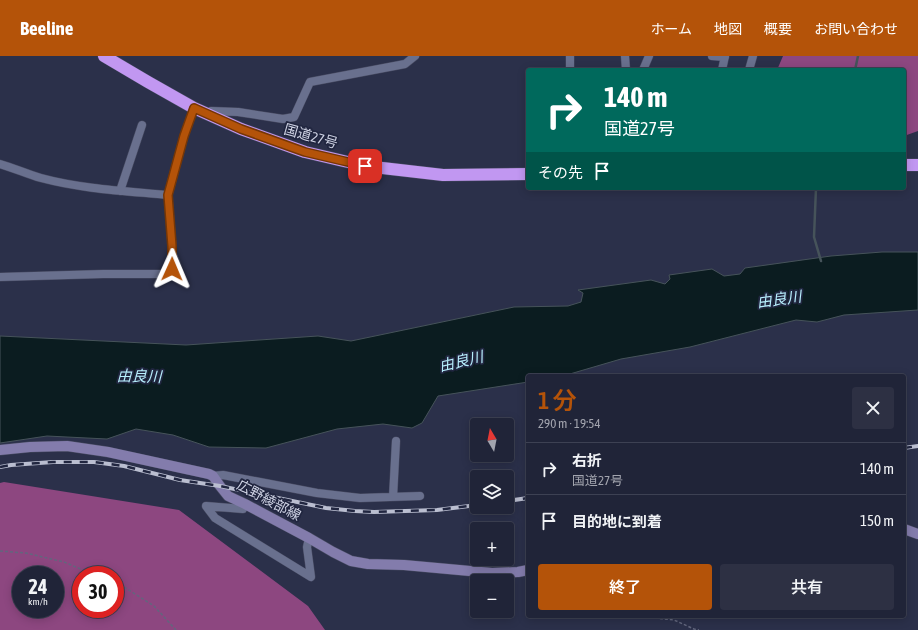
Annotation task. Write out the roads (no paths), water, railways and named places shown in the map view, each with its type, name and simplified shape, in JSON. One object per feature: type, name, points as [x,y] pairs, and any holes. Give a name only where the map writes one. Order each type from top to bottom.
[{"type":"highway","name":"国道27号","points":[[104,56],[194,108],[241,129],[305,152],[365,166],[443,175],[526,174]]},
{"type":"highway","points":[[906,165],[918,165]]},
{"type":"main road","points":[[0,450],[67,446],[108,452],[213,476]]},
{"type":"main road","name":"広野綾部線","points":[[213,476],[228,496],[351,561],[368,564],[404,565],[492,573],[526,570]]},
{"type":"main road","points":[[906,530],[918,534]]},
{"type":"street","points":[[208,114],[211,111],[238,112],[283,119],[294,116],[310,82],[405,64],[415,56]]},
{"type":"street","points":[[570,56],[570,68]]},
{"type":"street","points":[[625,56],[626,68]]},
{"type":"street","points":[[644,68],[649,56]]},
{"type":"street","points":[[712,56],[725,57],[722,68]]},
{"type":"street","points":[[750,68],[753,56]]},
{"type":"street","points":[[0,277],[169,274],[172,269],[172,246],[168,195],[184,136],[194,108]]},
{"type":"street","points":[[120,191],[142,125]]},
{"type":"street","points":[[0,164],[41,178],[76,185],[120,191],[168,195]]},
{"type":"street","points":[[393,497],[396,441]]},
{"type":"street","points":[[213,476],[223,475],[317,493],[360,498],[420,496]]},
{"type":"street","points":[[245,504],[243,509],[206,506],[215,518],[311,577],[307,547],[309,538]]},
{"type":"water","name":"由良川","points":[[882,252],[918,252],[918,310],[844,315],[817,322],[796,320],[690,347],[621,359],[570,374],[526,374],[526,382],[438,396],[422,423],[412,428],[383,424],[337,429],[266,448],[209,447],[173,435],[136,429],[107,439],[47,436],[0,443],[0,336],[186,345],[318,336],[351,341],[514,307],[568,306],[581,302],[583,293],[578,290],[651,280],[665,284],[670,279],[669,275],[712,269],[724,276],[740,274],[745,268],[831,256]]},
{"type":"waterway","points":[[855,68],[858,56]]},
{"type":"waterway","points":[[816,190],[814,237],[821,261]]},
{"type":"railway","points":[[906,448],[918,446]]},
{"type":"railway","points":[[0,467],[53,462],[94,462],[124,466],[180,480],[220,486],[326,508],[355,511],[374,512],[437,510],[470,506]]},
{"type":"railway","points":[[514,500],[526,498]]}]
